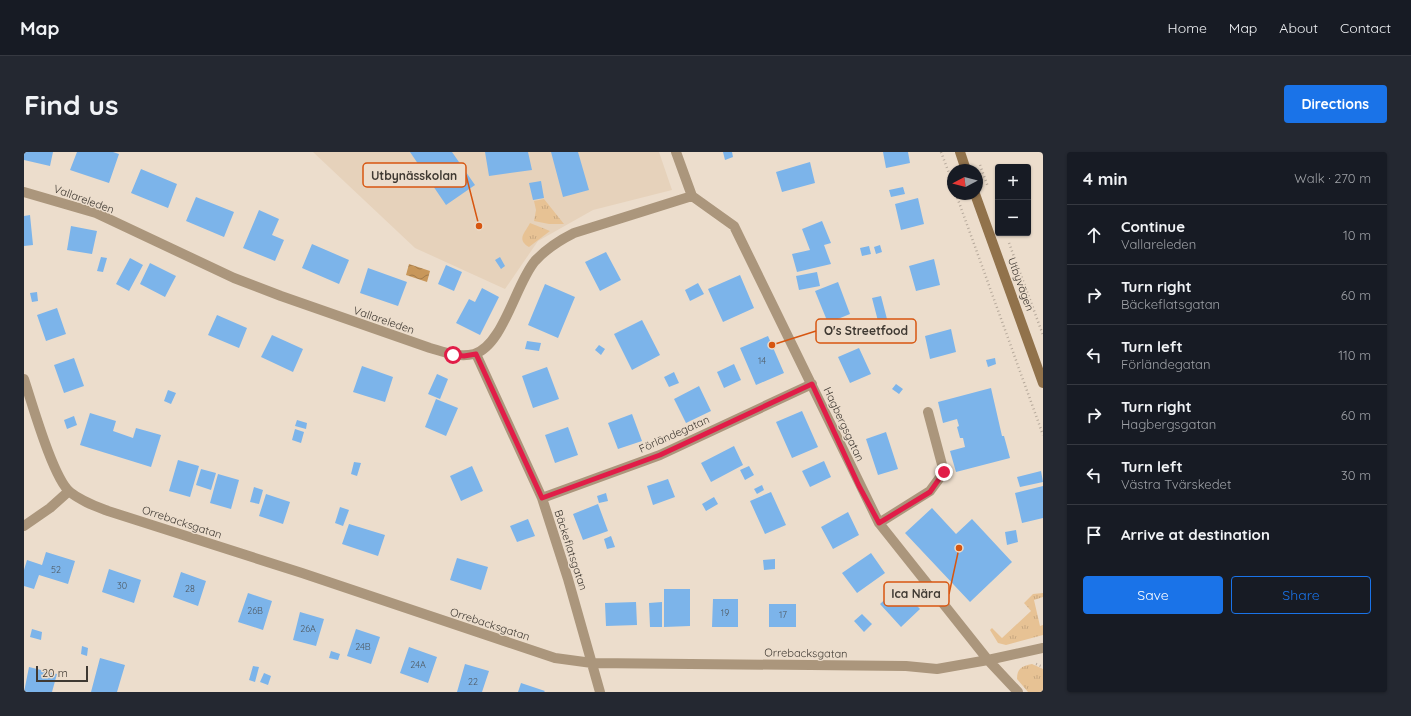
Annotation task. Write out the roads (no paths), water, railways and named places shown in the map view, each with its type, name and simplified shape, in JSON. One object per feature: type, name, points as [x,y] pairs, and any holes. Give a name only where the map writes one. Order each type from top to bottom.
[{"type":"street","points":[[476,354],[486,347],[499,330],[534,262],[559,241],[581,231],[692,196],[676,152]]},
{"type":"street","points":[[960,152],[964,164]]},
{"type":"street","name":"Vallareleden","points":[[24,192],[96,213],[234,278],[366,327],[453,355],[464,356],[476,354]]},
{"type":"street","name":"Hagbergsgatan","points":[[692,196],[734,226],[812,384],[859,486],[879,523],[988,660],[1018,692]]},
{"type":"street","name":"Utbyvägen","points":[[977,200],[1043,383]]},
{"type":"street","name":"Bäckeflatsgatan","points":[[476,354],[542,498],[568,579],[600,692]]},
{"type":"street","name":"Orrebacksgatan","points":[[24,379],[56,470],[69,491],[80,499],[108,512],[296,572],[554,658],[592,663],[906,666],[937,669],[1043,648]]},
{"type":"street","name":"Förländegatan","points":[[542,498],[660,455],[812,384]]},
{"type":"street","points":[[879,523],[930,492],[944,472],[928,412]]},
{"type":"street","points":[[24,526],[50,508],[69,491]]},
{"type":"water","points":[[409,264],[430,271],[427,282],[406,275]]},
{"type":"place","name":"Utbynässkolan","points":[[479,226]]},
{"type":"place","name":"O's Streetfood","points":[[772,345]]},
{"type":"place","name":"Ica Nära","points":[[959,548]]}]
